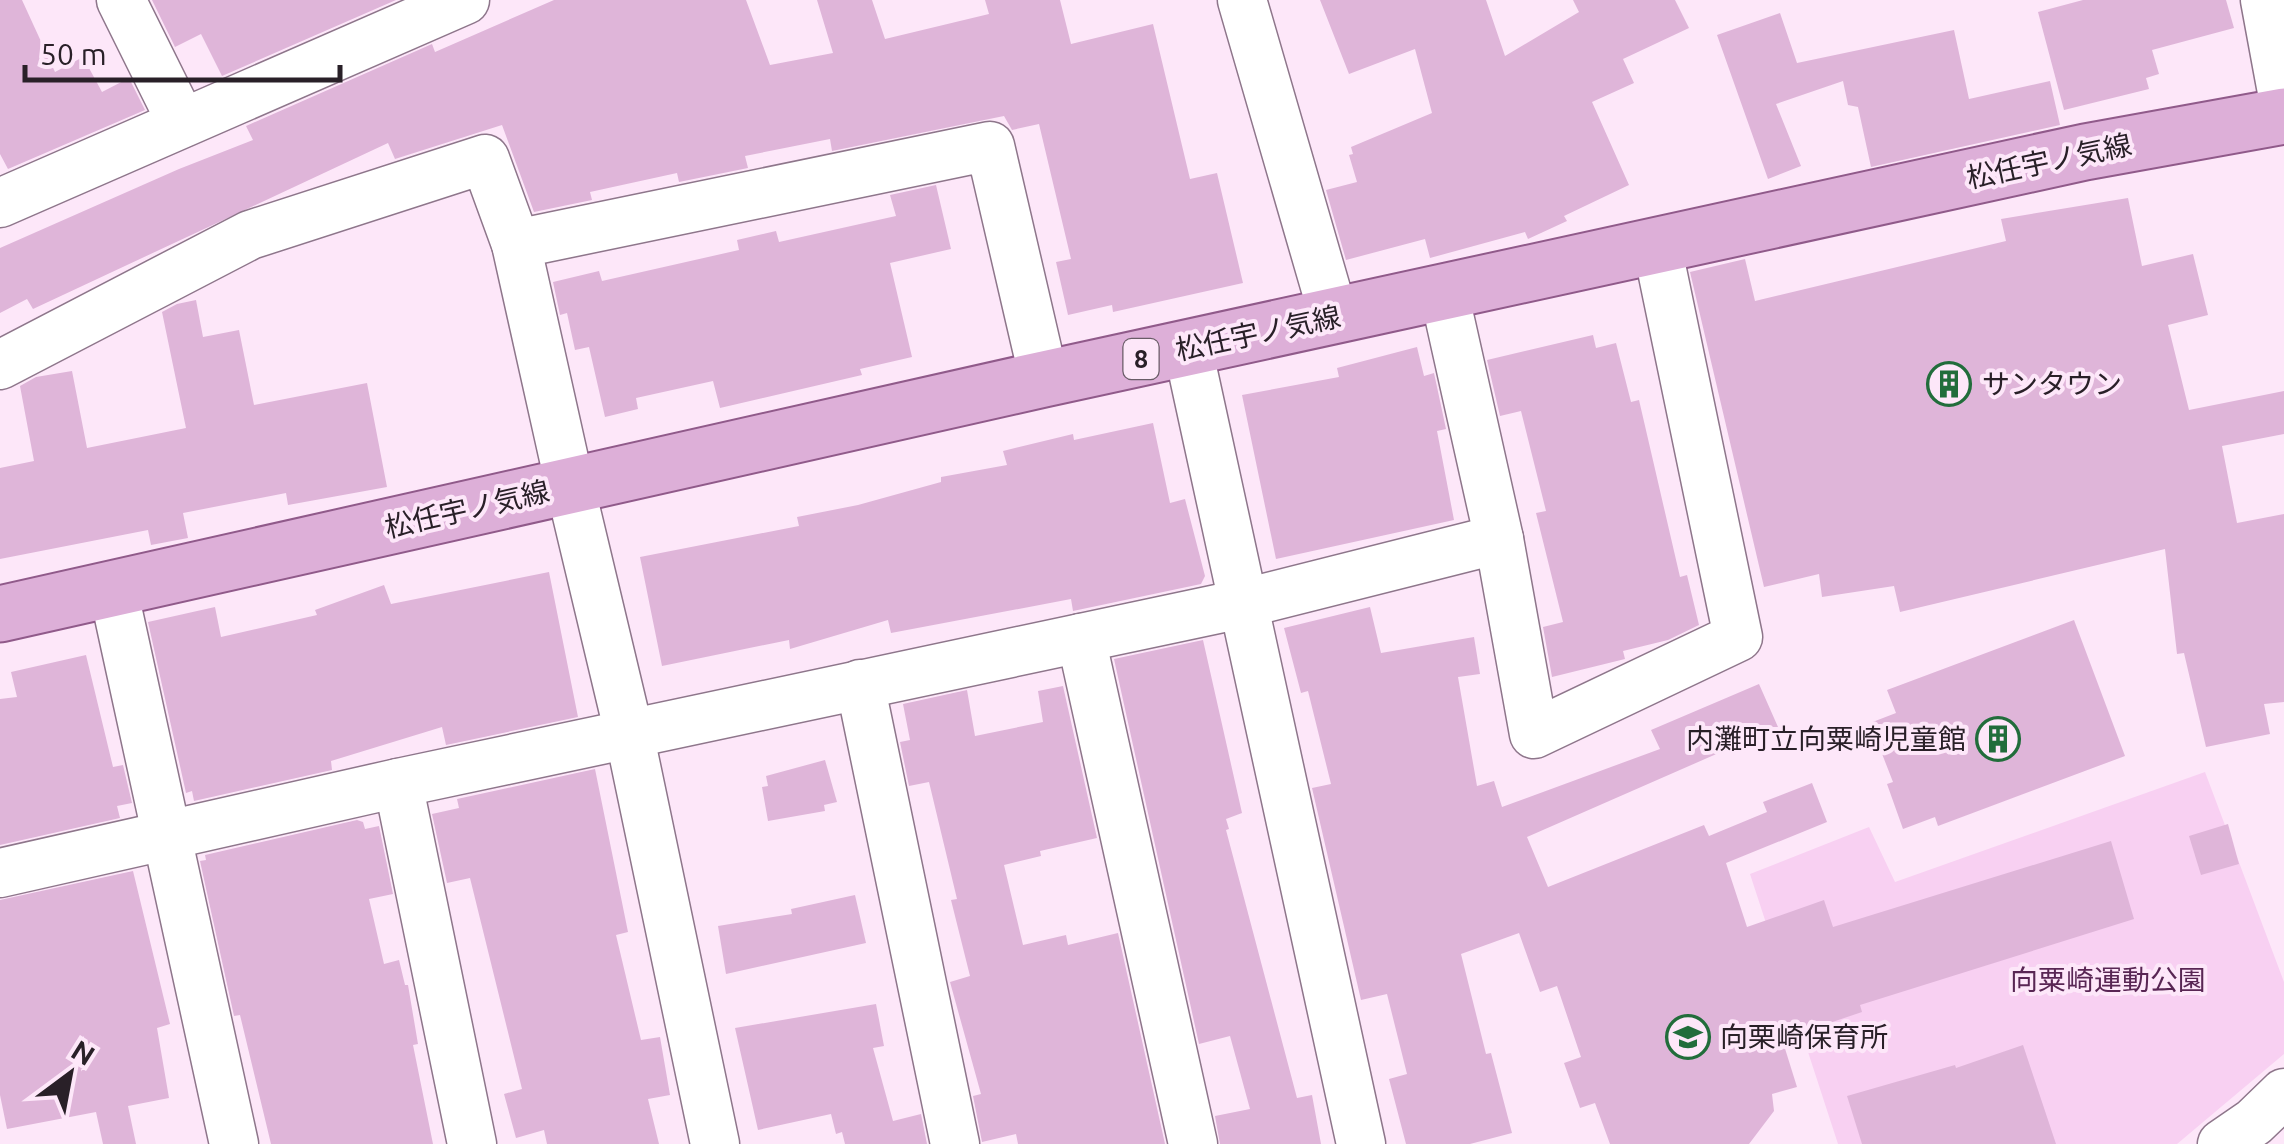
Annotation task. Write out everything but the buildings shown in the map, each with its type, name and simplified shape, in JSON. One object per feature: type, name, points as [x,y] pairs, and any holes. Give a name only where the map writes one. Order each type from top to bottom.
[{"type":"main road","name":"松任宇ノ気線","points":[[0,614],[1044,379],[2085,152],[2284,116]]},
{"type":"street","points":[[121,0],[182,124]]},
{"type":"street","points":[[0,203],[465,0]]},
{"type":"street","points":[[1242,0],[1334,317]]},
{"type":"street","points":[[2265,0],[2284,103]]},
{"type":"street","points":[[516,244],[990,146],[1044,379]]},
{"type":"street","points":[[0,365],[250,235],[485,159],[516,244],[630,733],[715,1144]]},
{"type":"street","points":[[1444,292],[1499,539],[1534,734],[1738,638],[1658,246]]},
{"type":"street","points":[[1188,349],[1361,1144]]},
{"type":"street","points":[[0,873],[398,783],[1242,604],[1499,539]]},
{"type":"street","points":[[113,589],[234,1144]]},
{"type":"street","points":[[1081,638],[1194,1144]]},
{"type":"street","points":[[860,684],[955,1144]]},
{"type":"street","points":[[398,783],[472,1144]]},
{"type":"street","points":[[2222,1144],[2254,1122],[2284,1093]]},
{"type":"green space","name":"向粟崎運動公園","points":[[2205,772],[2284,982],[2284,1054],[2177,1144],[1838,1144],[1750,874],[1869,827],[1895,882]]},
{"type":"place","name":"サンタウン","points":[[1949,384]]},
{"type":"place","name":"内灘町立向粟崎児童館","points":[[1998,739]]},
{"type":"place","name":"向栗崎保育所","points":[[1688,1037]]}]
